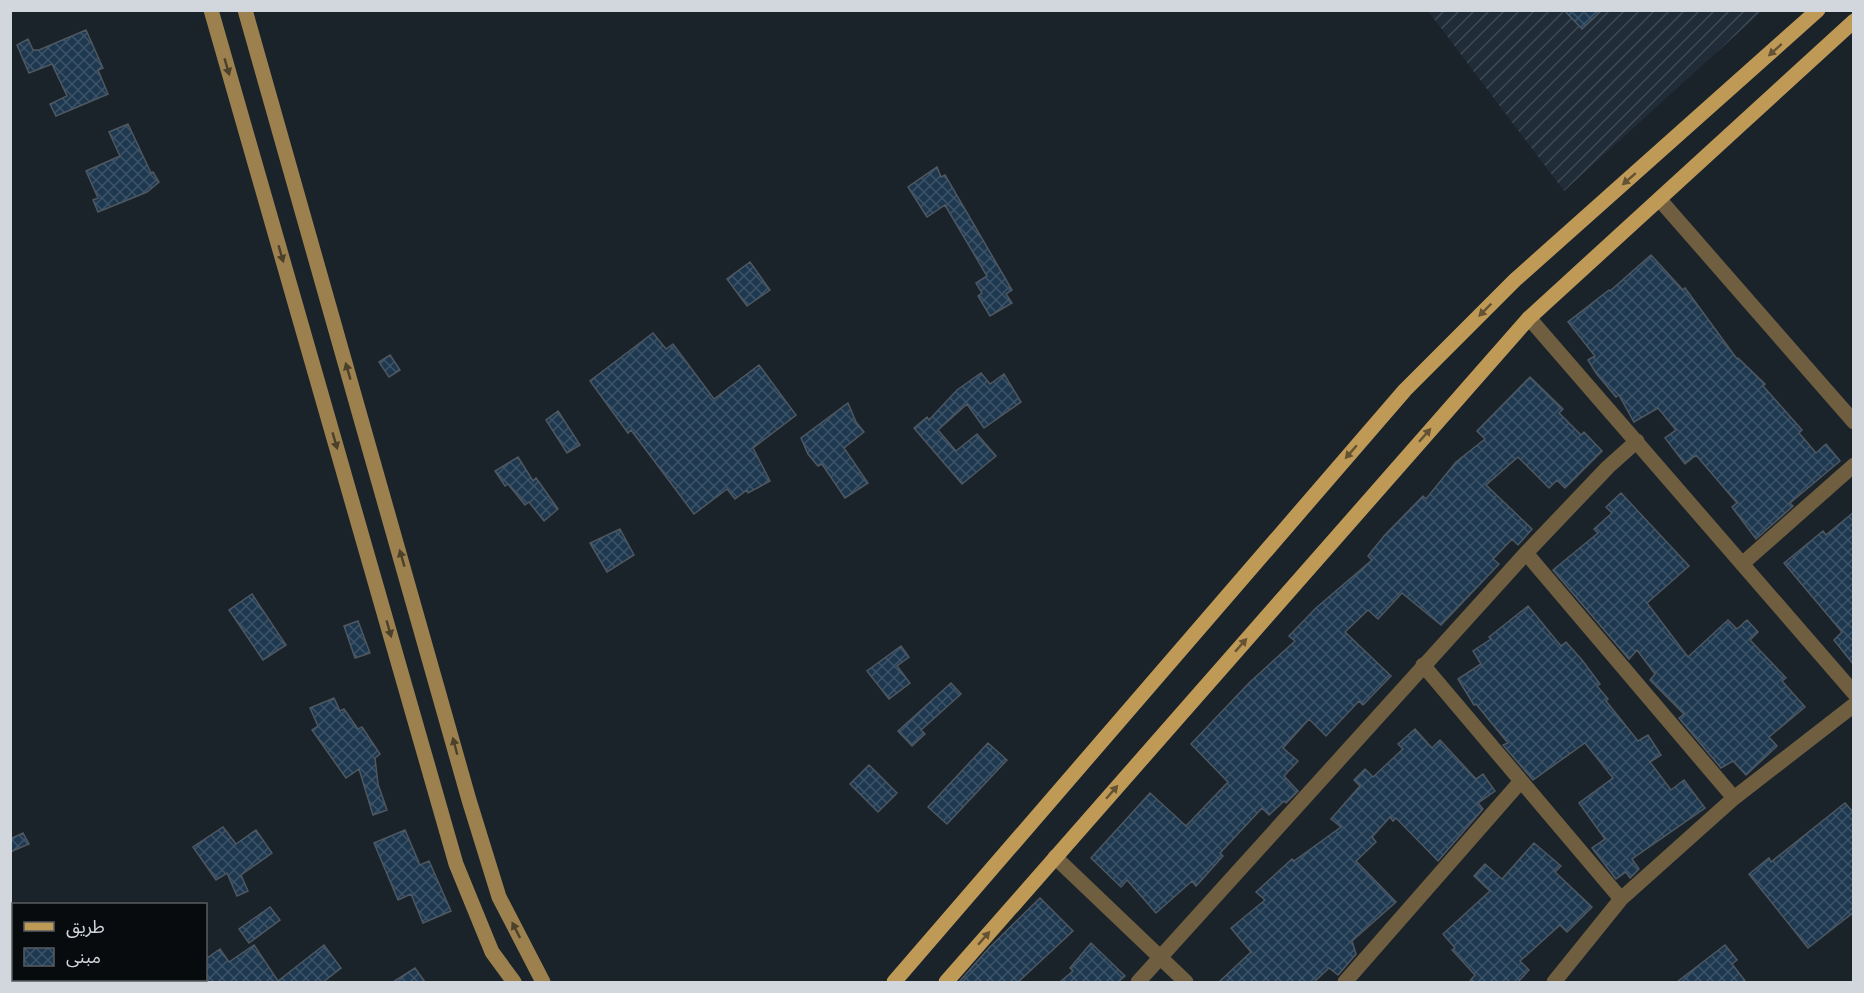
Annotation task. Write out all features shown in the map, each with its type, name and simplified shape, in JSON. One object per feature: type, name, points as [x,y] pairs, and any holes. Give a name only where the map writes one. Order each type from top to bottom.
[{"type":"main road","points":[[894,982],[1405,390],[1515,280],[1818,10]]},
{"type":"main road","points":[[946,982],[1529,318],[1854,21]]},
{"type":"street","points":[[211,10],[456,864],[492,952],[514,982]]},
{"type":"street","points":[[245,10],[499,897],[543,982]]},
{"type":"street","points":[[1660,200],[1854,422]]},
{"type":"street","points":[[1529,318],[1854,693]]},
{"type":"street","points":[[1138,982],[1526,553],[1636,441]]},
{"type":"street","points":[[1742,564],[1854,465]]},
{"type":"street","points":[[1526,553],[1734,798]]},
{"type":"street","points":[[1423,665],[1621,899]]},
{"type":"street","points":[[1554,982],[1621,899],[1734,798],[1854,705]]},
{"type":"street","points":[[1345,982],[1521,781]]},
{"type":"street","points":[[1055,857],[1186,982]]},
{"type":"shaded area","points":[[1428,11],[1762,11],[1564,191]]},
{"type":"building","points":[[1564,10],[1602,10],[1582,29]]},
{"type":"building","points":[[86,30],[103,68],[98,70],[108,94],[56,116],[50,104],[67,96],[52,64],[29,73],[17,45],[28,39],[33,50],[39,50]]},
{"type":"building","points":[[128,124],[151,173],[153,172],[159,182],[147,192],[98,212],[93,200],[98,198],[86,171],[120,156],[109,132]]},
{"type":"building","points":[[937,167],[941,177],[945,175],[1012,290],[1006,294],[1012,303],[990,316],[978,296],[982,293],[976,283],[987,276],[945,205],[927,217],[908,187]]},
{"type":"building","points":[[1651,255],[1683,290],[1685,288],[1737,359],[1765,384],[1763,386],[1802,430],[1799,433],[1816,453],[1826,444],[1840,461],[1790,503],[1793,506],[1756,539],[1732,507],[1737,503],[1696,455],[1685,464],[1665,438],[1676,430],[1658,408],[1634,422],[1619,395],[1616,397],[1596,373],[1588,360],[1595,356],[1568,322],[1610,291]]},
{"type":"building","points":[[750,262],[770,290],[747,306],[727,279]]},
{"type":"building","points":[[653,333],[666,349],[673,344],[714,399],[759,365],[796,415],[753,448],[770,481],[748,493],[747,490],[735,499],[727,489],[694,514],[631,430],[628,433],[590,381]]},
{"type":"building","points":[[390,355],[400,370],[389,377],[379,362]]},
{"type":"building","points":[[981,373],[990,384],[1004,374],[1021,402],[984,428],[967,404],[938,430],[956,451],[977,434],[996,456],[962,484],[914,428],[927,417],[929,420],[957,390]]},
{"type":"building","points":[[1530,377],[1563,409],[1559,413],[1581,435],[1584,432],[1602,451],[1565,488],[1557,480],[1549,488],[1518,457],[1486,485],[1532,529],[1518,545],[1512,539],[1493,559],[1499,564],[1441,625],[1402,593],[1378,619],[1368,610],[1345,632],[1391,676],[1363,705],[1359,701],[1326,736],[1309,719],[1283,748],[1298,761],[1284,776],[1298,791],[1269,815],[1262,808],[1220,853],[1223,856],[1196,886],[1192,881],[1156,913],[1127,880],[1121,887],[1091,858],[1150,793],[1186,826],[1228,782],[1191,744],[1249,683],[1295,641],[1289,636],[1316,608],[1372,560],[1368,556],[1384,536],[1423,496],[1426,499],[1456,462],[1485,439],[1477,431]]},
{"type":"building","points":[[848,403],[856,422],[864,432],[844,448],[868,483],[845,498],[822,464],[818,466],[808,454],[801,438]]},
{"type":"building","points":[[558,411],[580,445],[567,453],[546,420]]},
{"type":"building","points":[[518,457],[533,481],[536,478],[558,509],[544,521],[529,502],[525,505],[508,484],[505,486],[495,471]]},
{"type":"building","points":[[1621,493],[1689,566],[1647,603],[1688,657],[1728,620],[1737,629],[1747,620],[1758,632],[1750,640],[1786,678],[1782,681],[1805,707],[1769,737],[1777,746],[1746,775],[1733,761],[1721,768],[1679,718],[1684,714],[1650,680],[1655,674],[1637,650],[1629,659],[1553,570],[1598,533],[1594,529],[1612,513],[1606,507]]},
{"type":"building","points":[[1854,512],[1854,665],[1834,640],[1842,632],[1784,563],[1823,531],[1826,535]]},
{"type":"building","points":[[620,529],[634,555],[607,572],[590,543]]},
{"type":"building","points":[[252,594],[286,645],[263,660],[229,610]]},
{"type":"building","points":[[1528,606],[1561,646],[1566,642],[1582,660],[1600,684],[1597,686],[1608,699],[1606,701],[1638,741],[1648,735],[1661,755],[1650,762],[1671,790],[1684,780],[1705,808],[1632,859],[1639,869],[1630,878],[1626,872],[1616,879],[1592,848],[1605,839],[1579,803],[1613,778],[1585,743],[1533,780],[1503,745],[1508,743],[1476,704],[1474,705],[1458,679],[1481,664],[1473,651],[1491,639],[1489,637]]},
{"type":"building","points":[[358,621],[370,653],[355,658],[344,626]]},
{"type":"building","points":[[901,646],[909,657],[897,666],[910,683],[889,699],[867,671]]},
{"type":"building","points":[[951,683],[961,694],[921,730],[925,734],[912,746],[898,731]]},
{"type":"building","points":[[334,698],[340,711],[344,709],[358,729],[362,727],[380,754],[375,758],[378,784],[387,810],[373,815],[359,769],[346,778],[312,730],[318,726],[310,708]]},
{"type":"building","points":[[1415,729],[1432,748],[1440,740],[1476,779],[1483,774],[1495,791],[1478,803],[1483,809],[1438,861],[1396,818],[1393,821],[1390,817],[1372,837],[1376,842],[1356,861],[1396,902],[1352,941],[1356,954],[1338,975],[1329,968],[1314,982],[1219,982],[1251,952],[1231,928],[1265,900],[1256,892],[1292,859],[1294,861],[1341,827],[1331,819],[1360,786],[1354,780],[1365,769],[1373,777],[1403,749],[1398,744]]},
{"type":"building","points":[[988,743],[1007,760],[947,824],[928,807]]},
{"type":"building","points":[[869,765],[897,793],[878,812],[850,784]]},
{"type":"building","points":[[1845,803],[1854,813],[1854,912],[1808,948],[1749,874],[1769,858],[1771,862]]},
{"type":"building","points":[[223,827],[236,844],[256,830],[272,853],[241,875],[248,891],[237,896],[227,873],[216,880],[193,847]]},
{"type":"building","points":[[405,830],[420,865],[429,861],[451,911],[423,923],[411,894],[398,900],[374,843]]},
{"type":"building","points":[[23,833],[29,844],[10,852],[10,839]]},
{"type":"building","points":[[1534,843],[1561,866],[1555,872],[1592,907],[1567,932],[1560,925],[1520,961],[1529,970],[1518,982],[1469,982],[1475,975],[1452,950],[1455,948],[1443,934],[1490,891],[1474,876],[1485,864],[1502,879]]},
{"type":"building","points":[[1040,898],[1073,931],[1018,982],[959,982],[989,948]]},
{"type":"building","points":[[270,907],[280,920],[249,943],[239,929]]},
{"type":"building","points":[[1091,943],[1125,976],[1118,982],[1060,982],[1073,971],[1070,968]]},
{"type":"building","points":[[254,945],[278,981],[324,945],[341,968],[323,982],[206,982],[207,958],[220,949],[229,962]]},
{"type":"building","points":[[1725,945],[1737,960],[1732,964],[1746,982],[1677,982]]},
{"type":"building","points":[[415,968],[425,982],[393,982]]}]
